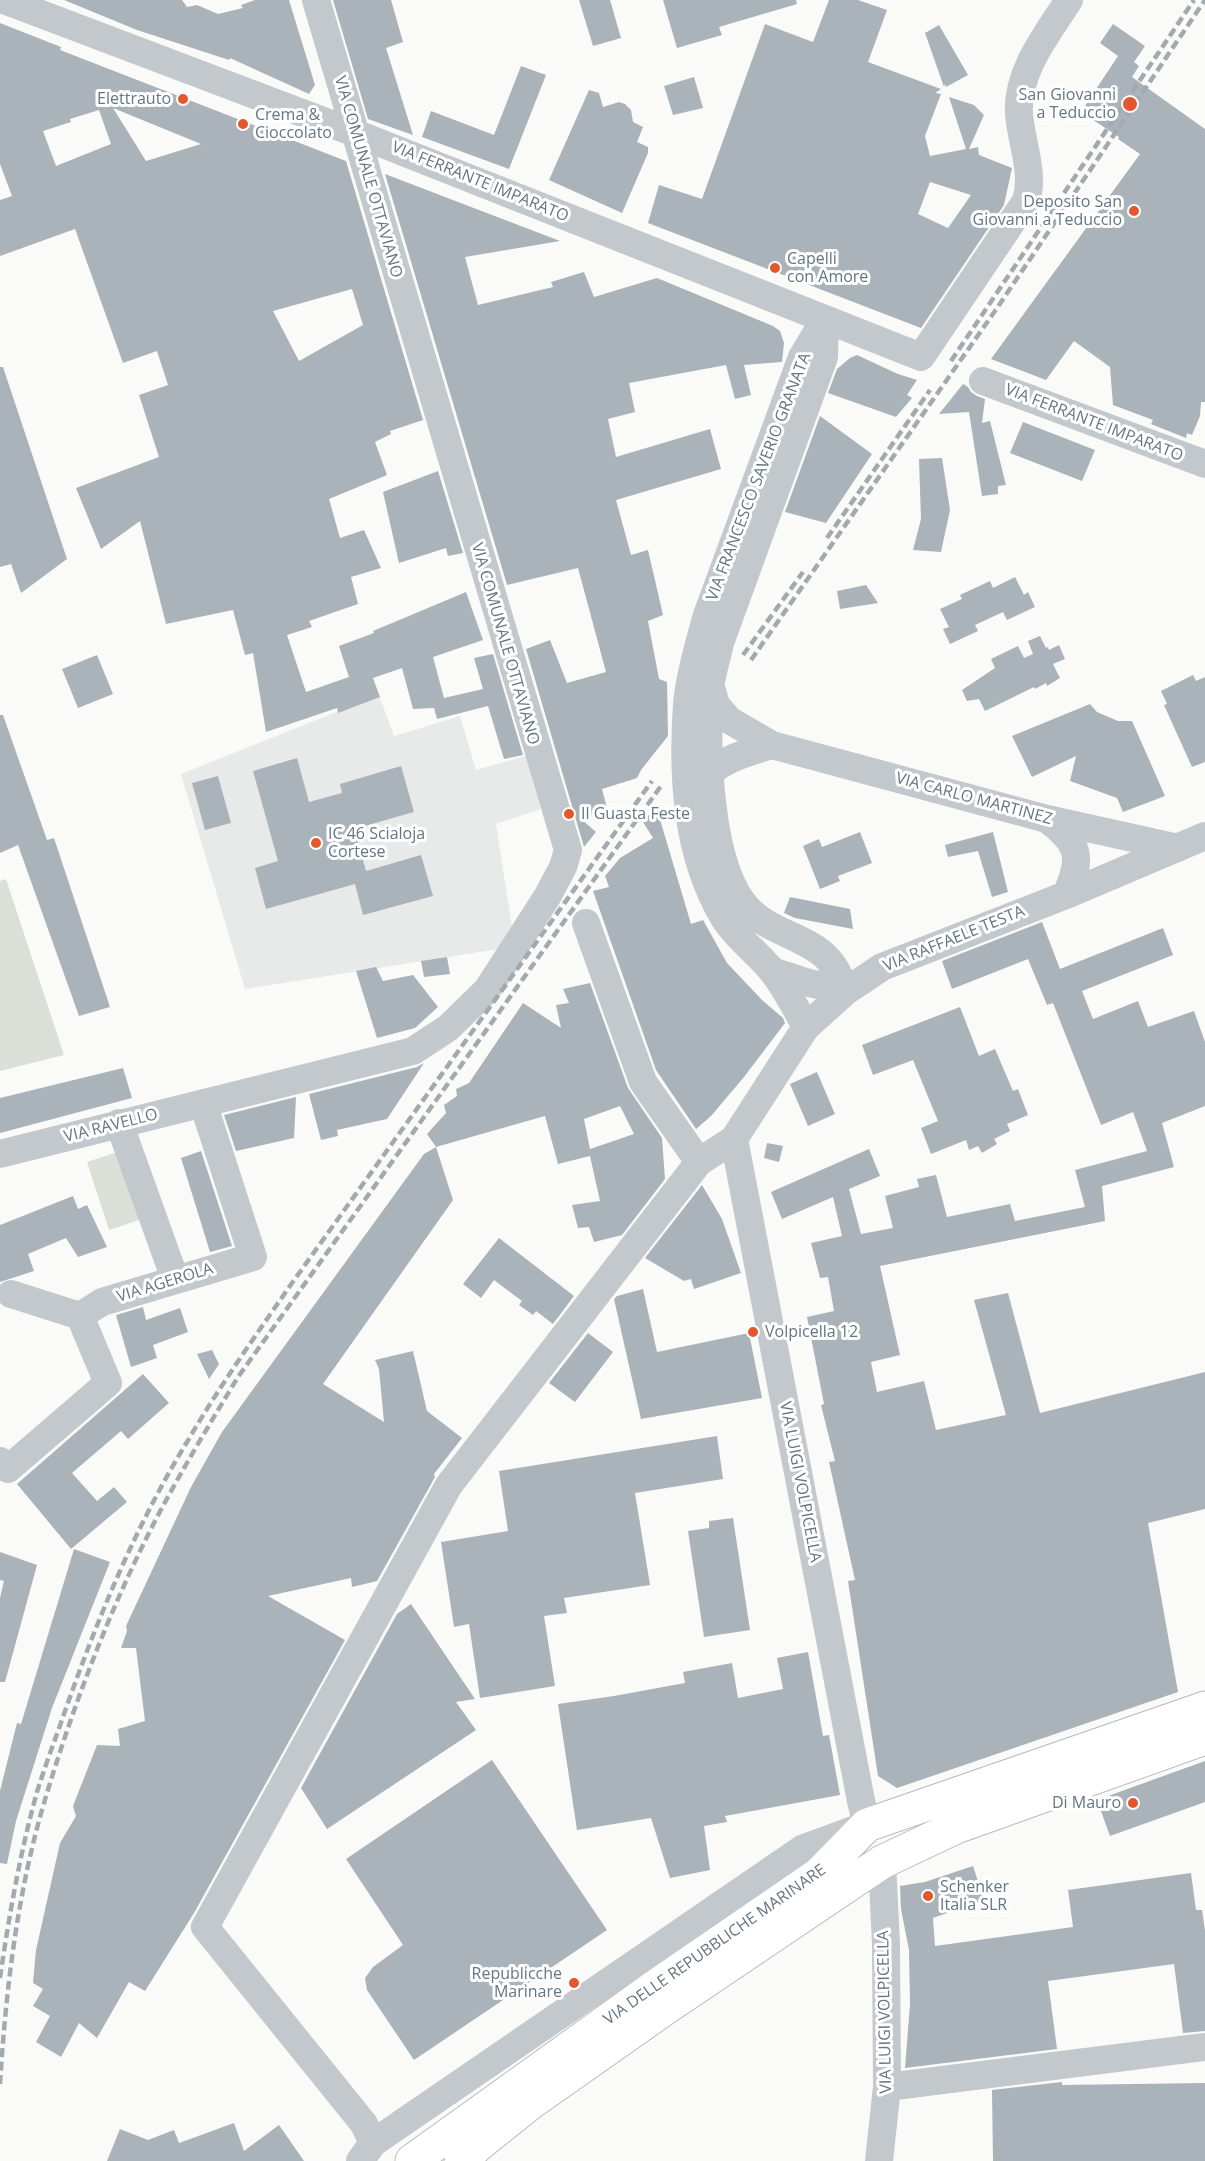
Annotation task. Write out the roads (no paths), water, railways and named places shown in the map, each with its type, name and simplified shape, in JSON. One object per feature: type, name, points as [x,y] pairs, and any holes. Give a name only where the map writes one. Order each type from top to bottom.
[{"type":"main road","name":"VIA DELLE REPUBBLICHE MARINARE","points":[[412,2161],[653,1988],[819,1874],[867,1825],[1205,1708]]},
{"type":"main road","name":"VIA DELLE REPUBBLICHE MARINARE","points":[[461,2161],[529,2104],[667,2007],[882,1862],[956,1827],[1205,1738]]},
{"type":"street","name":"VIA FERRANTE IMPARATO","points":[[4,0],[355,133],[921,357],[1026,201],[1030,183],[1019,112],[1023,87],[1029,66],[1069,0]]},
{"type":"street","name":"VIA COMUNALE OTTAVIANO","points":[[213,1101],[413,1051],[448,1028],[487,990],[563,867],[568,850],[316,0]]},
{"type":"street","name":"VIA FRANCESCO SAVERIO GRANATA","points":[[825,318],[824,357],[720,643],[710,686],[709,772],[717,838],[733,888],[750,911],[777,931],[824,955],[835,969],[846,991]]},
{"type":"street","name":"VIA FRANCESCO SAVERIO GRANATA","points":[[806,1027],[772,971],[741,941],[724,918],[695,846],[687,805],[687,703],[696,653],[707,615],[802,357],[825,318]]},
{"type":"street","name":"VIA FERRANTE IMPARATO","points":[[983,381],[1205,464]]},
{"type":"street","name":"VIA CARLO MARTINEZ","points":[[710,686],[716,705],[729,720],[772,745],[1047,819],[1178,848]]},
{"type":"street","points":[[687,805],[696,787],[709,772],[728,759],[772,745]]},
{"type":"street","points":[[1047,819],[1063,831],[1078,859],[1077,869],[1066,895]]},
{"type":"street","name":"VIA RAFFAELE TESTA","points":[[734,1139],[806,1027],[846,991],[882,967],[1066,895],[1205,836]]},
{"type":"street","points":[[586,923],[643,1082],[699,1162]]},
{"type":"street","points":[[772,971],[809,983],[846,991]]},
{"type":"street","name":"VIA RAVELLO","points":[[0,1154],[213,1101]]},
{"type":"street","name":"VIA AGEROLA","points":[[80,1316],[102,1302],[253,1257],[213,1101]]},
{"type":"street","points":[[119,1124],[175,1279]]},
{"type":"street","points":[[366,2152],[364,2124],[206,1927],[449,1485],[699,1162],[734,1139]]},
{"type":"street","name":"VIA LUIGI VOLPICELLA","points":[[734,1139],[867,1825]]},
{"type":"street","points":[[0,1461],[8,1469],[108,1383],[80,1316],[11,1294]]},
{"type":"street","points":[[366,2152],[802,1850],[867,1825]]},
{"type":"street","name":"VIA LUIGI VOLPICELLA","points":[[879,2161],[887,2087],[886,1944],[882,1862]]},
{"type":"street","points":[[887,2087],[1205,2047]]},
{"type":"railway","points":[[951,361],[1194,0]]},
{"type":"railway","points":[[751,660],[995,311],[1205,0]]},
{"type":"railway","points":[[827,538],[930,390]]},
{"type":"railway","points":[[743,655],[803,572]]},
{"type":"railway","points":[[0,1978],[20,1861],[43,1772],[104,1609],[150,1507],[199,1422],[292,1283],[652,781]]},
{"type":"railway","points":[[0,2084],[15,1937],[28,1864],[37,1829],[82,1690],[123,1589],[154,1523],[184,1467],[238,1377],[661,786]]},
{"type":"place","name":"Elettrauto","points":[[183,99]]},
{"type":"place","name":"San Giovanni a Teduccio","points":[[1130,104]]},
{"type":"place","name":"Crema & Cioccolato","points":[[243,124]]},
{"type":"place","name":"Deposito San Giovanni a Teduccio","points":[[1134,211]]},
{"type":"place","name":"Capelli con Amore","points":[[775,268]]},
{"type":"place","name":"Il Guasta Feste","points":[[569,814]]},
{"type":"place","name":"IC 46 Scialoja Cortese","points":[[316,843]]},
{"type":"place","name":"Volpicella 12","points":[[753,1332]]},
{"type":"place","name":"Di Mauro","points":[[1133,1803]]},
{"type":"place","name":"Schenker Italia SLR","points":[[928,1896]]},
{"type":"place","name":"Republicche Marinare","points":[[574,1983]]}]
